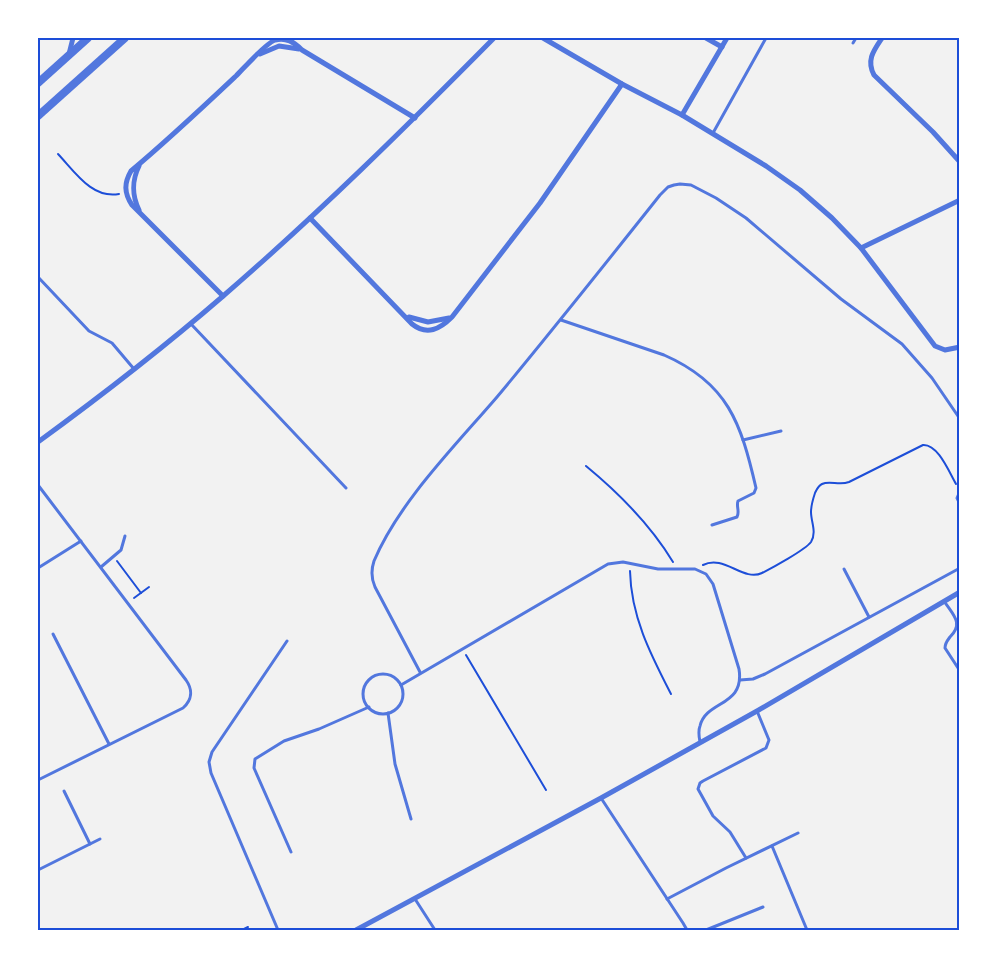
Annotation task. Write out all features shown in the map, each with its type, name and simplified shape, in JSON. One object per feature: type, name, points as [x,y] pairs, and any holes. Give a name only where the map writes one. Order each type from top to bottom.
[{"type":"street","points":[[69,55],[74,38]]},
{"type":"street","points":[[38,83],[88,38]]},
{"type":"street","points":[[38,116],[125,38]]},
{"type":"street","points":[[38,442],[134,369],[223,296],[310,218],[415,118],[494,38]]},
{"type":"street","points":[[543,38],[622,84],[682,115],[766,166],[800,190],[832,218],[861,248],[935,346],[945,350],[960,347]]},
{"type":"street","points":[[706,38],[722,47]]},
{"type":"street","points":[[682,115],[727,38]]},
{"type":"street","points":[[882,38],[870,59],[874,75],[921,120],[960,162]]},
{"type":"street","points":[[223,296],[132,205],[125,191],[127,177],[131,171],[269,43],[281,39],[294,42],[302,50],[415,118]]},
{"type":"street","points":[[310,218],[418,328],[424,330],[438,329],[452,317],[540,203],[622,84]]},
{"type":"street","points":[[140,163],[133,188],[141,213]]},
{"type":"street","points":[[861,248],[960,200]]},
{"type":"street","points":[[356,930],[700,743],[960,592]]},
{"type":"lane","points":[[712,133],[766,38]]},
{"type":"lane","points":[[853,43],[856,38]]},
{"type":"lane","points":[[420,672],[375,587],[372,574],[374,561],[391,530],[421,487],[562,320],[668,187],[680,184],[691,185],[716,198],[746,218],[841,299],[902,344],[932,378],[960,419]]},
{"type":"lane","points":[[38,278],[88,331],[112,343],[134,369]]},
{"type":"lane","points":[[562,320],[664,355],[694,370],[720,394],[730,408],[744,440],[756,488],[751,494],[738,500],[738,513],[736,517],[712,525]]},
{"type":"lane","points":[[191,323],[346,488]]},
{"type":"lane","points":[[744,440],[781,431]]},
{"type":"lane","points":[[38,485],[128,602],[191,689],[191,695],[183,708],[38,780]]},
{"type":"lane","points":[[960,491],[957,498],[960,504]]},
{"type":"lane","points":[[101,567],[114,557],[123,546],[125,536]]},
{"type":"lane","points":[[38,568],[81,541]]},
{"type":"lane","points":[[401,685],[420,672],[602,568],[616,563],[647,568],[695,569],[706,574],[713,584],[739,669],[740,680],[735,694],[707,714],[702,720],[700,743]]},
{"type":"lane","points":[[740,680],[765,674],[960,568]]},
{"type":"lane","points":[[844,569],[869,617]]},
{"type":"lane","points":[[944,601],[957,620],[958,626],[946,642],[945,648],[960,671]]},
{"type":"lane","points":[[53,634],[109,744]]},
{"type":"lane","points":[[278,930],[211,773],[209,762],[212,752],[287,641]]},
{"type":"lane","points":[[386,675],[392,677],[401,685],[402,701],[396,709],[388,713],[378,712],[369,707],[364,697],[364,686],[373,677],[386,675]]},
{"type":"lane","points":[[291,852],[254,768],[255,759],[284,742],[369,707]]},
{"type":"lane","points":[[746,858],[730,832],[713,816],[698,786],[703,781],[766,748],[769,740],[757,711]]},
{"type":"lane","points":[[388,713],[395,764],[411,819]]},
{"type":"lane","points":[[64,791],[90,844]]},
{"type":"lane","points":[[601,798],[686,930]]},
{"type":"lane","points":[[667,899],[798,833]]},
{"type":"lane","points":[[38,870],[100,839]]},
{"type":"lane","points":[[772,846],[807,930]]},
{"type":"lane","points":[[415,898],[435,930]]},
{"type":"lane","points":[[706,930],[763,907]]},
{"type":"path","points":[[58,154],[92,189],[112,195],[125,191]]},
{"type":"path","points":[[695,569],[706,563],[715,562],[750,575],[762,573],[810,543],[814,533],[811,513],[812,502],[817,489],[821,485],[828,483],[840,485],[849,482],[924,445],[936,450],[960,491]]},
{"type":"path","points":[[586,466],[622,496],[638,513],[666,550],[678,570]]},
{"type":"path","points":[[114,557],[141,593]]},
{"type":"path","points":[[630,564],[631,593],[637,620],[650,652],[672,694]]},
{"type":"path","points":[[128,602],[149,587]]},
{"type":"path","points":[[462,649],[546,790]]},
{"type":"path","points":[[242,930],[248,927]]}]
